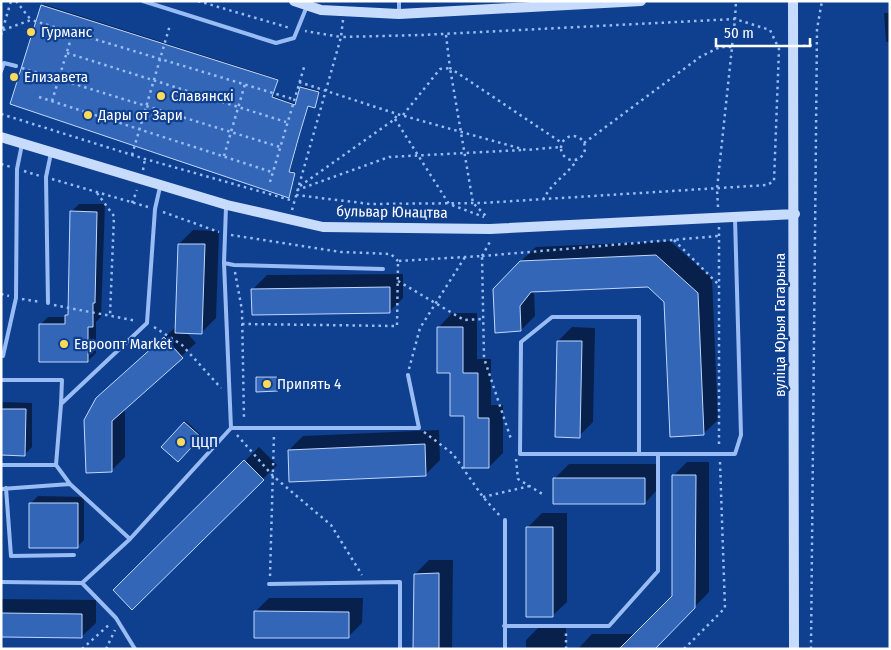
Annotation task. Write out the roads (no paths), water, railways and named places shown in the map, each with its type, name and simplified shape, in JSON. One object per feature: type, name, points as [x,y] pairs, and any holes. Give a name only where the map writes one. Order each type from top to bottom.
[{"type":"main road","points":[[294,1],[344,12],[399,14],[641,1]]},
{"type":"main road","name":"вуліца Юрыя Гагарына","points":[[793,1],[795,214],[794,649]]},
{"type":"main road","name":"бульвар Юнацтва","points":[[1,137],[227,205],[323,227],[490,229],[735,215],[795,214]]},
{"type":"lane","points":[[143,1],[276,43],[289,41],[294,38],[307,5]]},
{"type":"lane","points":[[399,1],[399,14]]},
{"type":"lane","points":[[1,71],[4,63],[16,66]]},
{"type":"lane","points":[[3,356],[16,298],[17,169],[22,144]]},
{"type":"lane","points":[[48,303],[46,177],[51,152]]},
{"type":"lane","points":[[61,404],[147,323],[155,209],[160,185]]},
{"type":"lane","points":[[1,582],[82,583],[130,539],[231,428],[224,263],[224,233],[227,205]]},
{"type":"lane","points":[[639,454],[639,317],[552,317],[521,342],[520,454],[639,454],[658,454],[720,454],[735,454],[741,434],[735,215]]},
{"type":"lane","points":[[224,263],[234,265],[383,269]]},
{"type":"lane","points":[[231,428],[418,428],[408,375]]},
{"type":"lane","points":[[1,380],[62,380],[56,465],[70,484],[130,539]]},
{"type":"lane","points":[[504,626],[609,626],[658,571],[658,454]]},
{"type":"lane","points":[[1,465],[56,465]]},
{"type":"lane","points":[[70,484],[4,489],[11,556],[74,555]]},
{"type":"lane","points":[[505,520],[505,649]]},
{"type":"lane","points":[[269,584],[400,582],[400,649]]},
{"type":"lane","points":[[82,583],[118,620],[135,649]]},
{"type":"place","name":"Гурманс","points":[[31,32]]},
{"type":"place","name":"Елизавета","points":[[14,77]]},
{"type":"place","name":"Славянскі","points":[[161,96]]},
{"type":"place","name":"Дары от Зари","points":[[88,115]]},
{"type":"place","name":"Евроопт Market","points":[[64,344]]},
{"type":"place","name":"Припять 4","points":[[267,384]]},
{"type":"place","name":"ЦЦП","points":[[181,442]]}]
